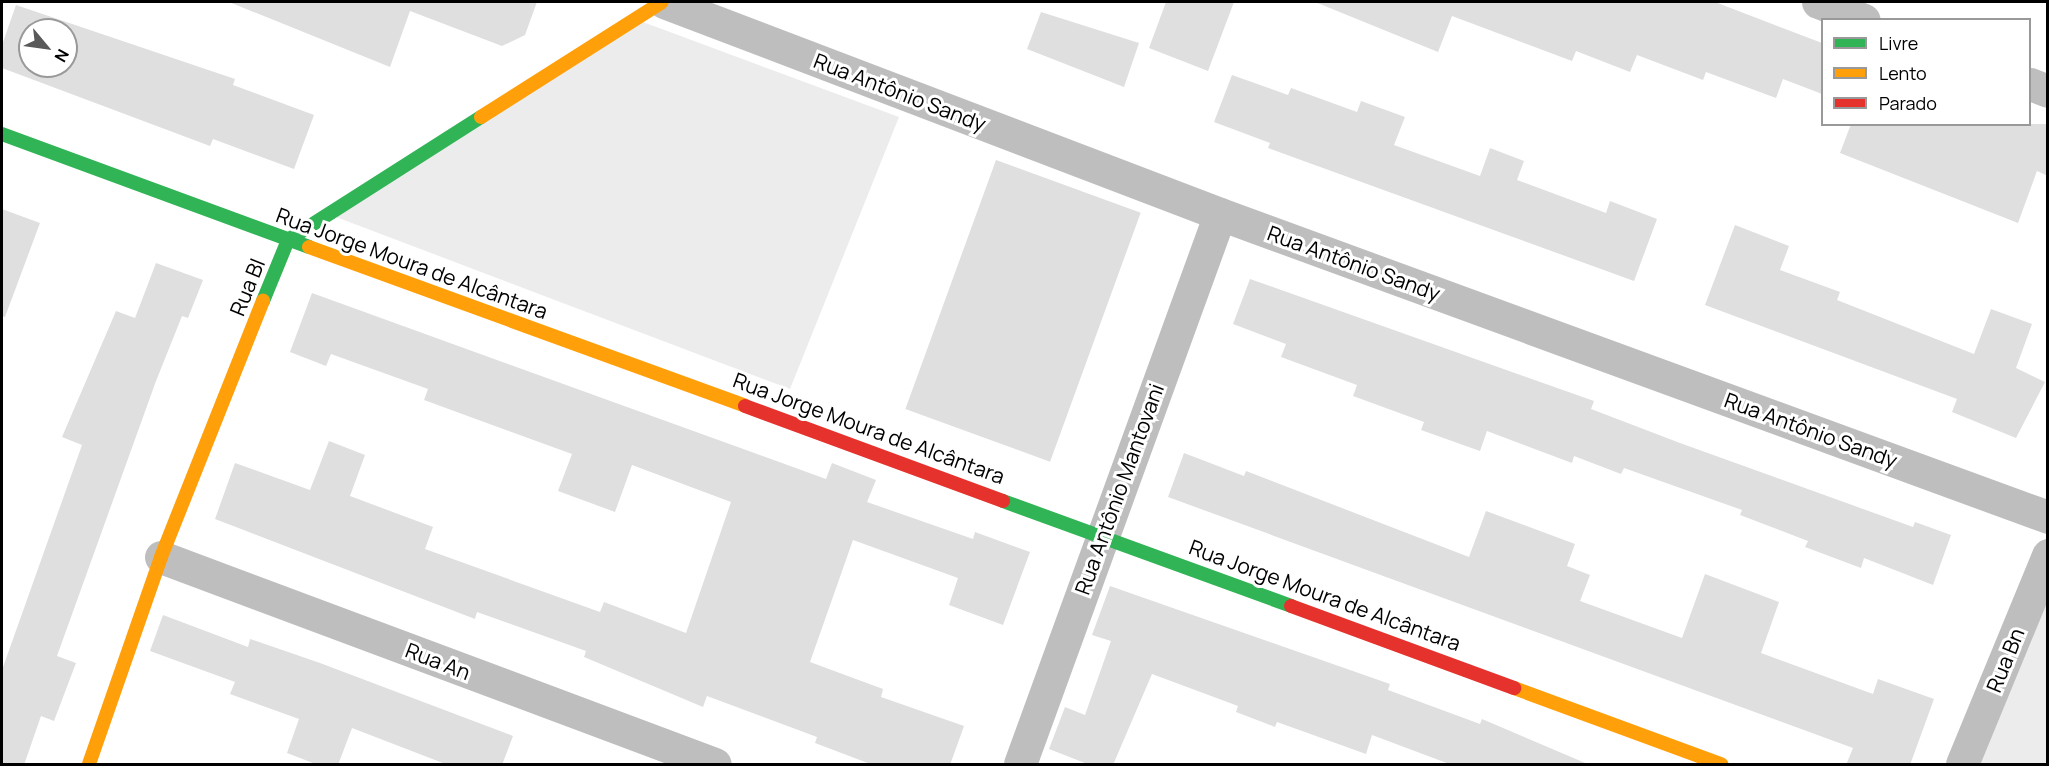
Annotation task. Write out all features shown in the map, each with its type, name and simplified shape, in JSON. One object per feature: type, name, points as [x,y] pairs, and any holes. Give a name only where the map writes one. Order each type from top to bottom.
[{"type":"street","name":"Rua Antônio Sandy","points":[[663,2],[1220,214],[2048,517]]},
{"type":"street","name":"Rua Bl","points":[[89,765],[161,557],[288,240],[663,2]]},
{"type":"street","points":[[1818,2],[1859,18]]},
{"type":"street","points":[[2031,84],[2048,90]]},
{"type":"street","name":"Rua Jorge Moura de Alcântara","points":[[2,134],[1101,534],[1721,765]]},
{"type":"street","name":"Rua Antônio Mantovani","points":[[1020,765],[1101,534],[1220,214]]},
{"type":"street","name":"Rua Bn","points":[[1962,765],[2048,555]]},
{"type":"street","name":"Rua An","points":[[161,557],[715,765]]},
{"type":"shaded area","points":[[643,22],[899,117],[790,389],[336,217]]},
{"type":"shaded area","points":[[2047,600],[2047,764],[1980,764],[2008,684]]},
{"type":"building","points":[[229,2],[537,2],[525,35],[502,46],[410,11],[390,67]]},
{"type":"building","points":[[1166,2],[1234,2],[1208,71],[1149,48]]},
{"type":"building","points":[[1315,2],[1715,2],[1821,43],[1821,94],[1783,79],[1776,98],[1706,72],[1703,80],[1637,55],[1630,72],[1576,51],[1572,61],[1452,16],[1438,52]]},
{"type":"building","points":[[16,5],[54,18],[18,18],[18,74],[2,68],[2,45]]},
{"type":"building","points":[[1041,12],[1139,43],[1124,87],[1027,49]]},
{"type":"building","points":[[78,26],[235,79],[233,85],[314,115],[294,169],[213,139],[210,146],[29,78],[78,78]]},
{"type":"building","points":[[1232,75],[1288,95],[1291,88],[1357,112],[1361,101],[1405,117],[1394,145],[1480,176],[1490,148],[1524,161],[1517,180],[1606,213],[1610,201],[1657,219],[1634,281],[1268,148],[1270,143],[1214,122]]},
{"type":"building","points":[[2031,124],[2048,124],[2048,176],[2037,171],[2018,223],[1840,153],[1850,126],[2031,126]]},
{"type":"building","points":[[996,160],[1141,213],[1050,462],[905,409]]},
{"type":"building","points":[[2,209],[40,223],[5,317],[2,316]]},
{"type":"building","points":[[1735,225],[1789,246],[1780,270],[1840,292],[1837,300],[1974,354],[1991,309],[2032,324],[2016,368],[2045,382],[2016,438],[1952,412],[1957,399],[1705,305]]},
{"type":"building","points":[[156,263],[203,280],[188,318],[182,316],[156,381],[57,656],[76,663],[54,721],[41,716],[24,765],[2,765],[2,670],[82,445],[62,437],[116,311],[135,318]]},
{"type":"building","points":[[1250,279],[1594,401],[1591,409],[1680,443],[1913,527],[1915,522],[1951,535],[1933,585],[1864,558],[1861,568],[1805,547],[1808,541],[1740,515],[1742,510],[1624,468],[1621,474],[1574,456],[1572,463],[1487,431],[1480,451],[1421,430],[1424,422],[1353,396],[1357,385],[1281,357],[1286,344],[1233,324]]},
{"type":"building","points":[[312,293],[826,479],[832,463],[876,480],[867,502],[973,539],[975,532],[1030,552],[1003,625],[949,605],[958,578],[853,540],[810,662],[883,689],[881,697],[964,726],[950,765],[873,765],[815,743],[817,737],[707,696],[703,707],[584,657],[586,651],[477,612],[475,619],[215,519],[235,463],[310,490],[329,441],[365,455],[350,496],[433,527],[425,549],[600,612],[604,602],[686,633],[731,502],[632,465],[615,512],[558,491],[572,454],[424,400],[428,389],[331,354],[326,366],[290,352]]},
{"type":"building","points":[[1184,453],[1244,476],[1246,471],[1469,557],[1486,511],[1575,544],[1567,566],[1590,575],[1580,601],[1682,638],[1705,574],[1779,602],[1761,653],[1873,694],[1878,679],[1934,699],[1910,765],[1846,765],[1853,748],[1168,497]]},
{"type":"building","points":[[1110,586],[1390,684],[1388,690],[1480,724],[1482,719],[1590,765],[1452,765],[1372,735],[1366,754],[1277,722],[1275,727],[1236,712],[1238,706],[1152,674],[1113,765],[1090,765],[1049,749],[1065,707],[1085,715],[1111,641],[1092,635]]},
{"type":"building","points":[[163,615],[248,647],[250,639],[320,663],[513,736],[502,765],[448,765],[352,728],[338,765],[318,765],[287,753],[299,719],[230,694],[235,682],[150,651]]},
{"type":"traffic: fast","points":[[263,301],[288,240],[481,117]]},
{"type":"traffic: fast","points":[[2,134],[309,247]]},
{"type":"traffic: fast","points":[[1003,501],[1291,606]]},
{"type":"traffic: slow","points":[[481,117],[662,2]]},
{"type":"traffic: slow","points":[[309,247],[745,406]]},
{"type":"traffic: slow","points":[[89,764],[161,557],[263,301]]},
{"type":"traffic: slow","points":[[1514,688],[1721,764]]},
{"type":"traffic: jam","points":[[745,406],[1003,501]]},
{"type":"traffic: jam","points":[[1291,606],[1514,688]]}]
